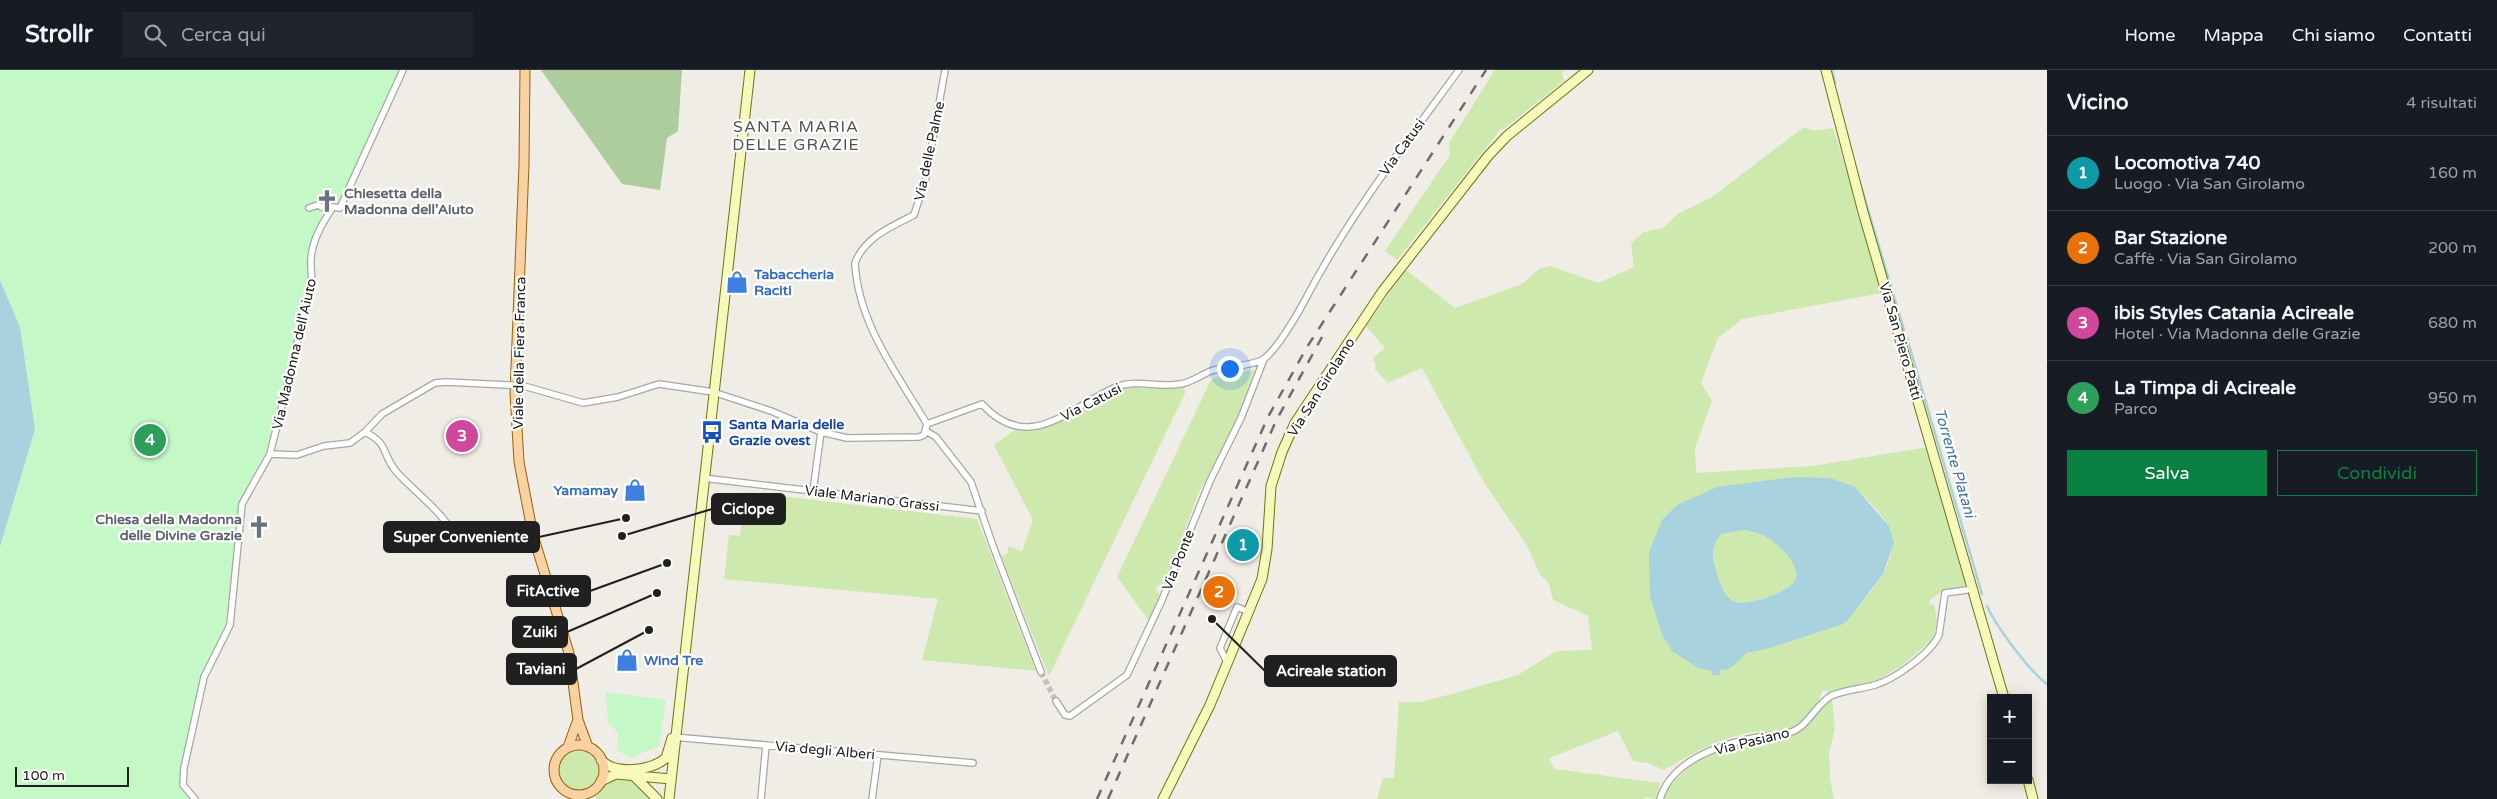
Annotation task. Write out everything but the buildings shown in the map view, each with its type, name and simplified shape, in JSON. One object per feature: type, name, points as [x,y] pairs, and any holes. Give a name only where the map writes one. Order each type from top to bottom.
[{"type":"main road","name":"Viale della Fiera Franca","points":[[525,70],[524,164],[516,352],[516,429],[519,462],[529,516],[569,653],[578,720]]},
{"type":"main road","points":[[578,720],[588,747]]},
{"type":"main road","points":[[578,720],[568,747],[558,757],[554,770],[555,777],[563,788],[578,797],[598,784]]},
{"type":"main road","points":[[568,747],[588,747],[596,752],[601,760],[604,767],[593,799]]},
{"type":"street","name":"Via Madonna dell'Aiuto","points":[[195,799],[183,785],[184,768],[204,677],[230,625],[242,504],[270,454],[312,287],[311,259],[316,237],[333,207],[340,208],[403,70]]},
{"type":"street","points":[[669,799],[703,478],[750,70]]},
{"type":"street","name":"Via delle Palme","points":[[927,424],[873,332],[861,300],[855,263],[874,238],[889,226],[914,215],[926,178],[945,70]]},
{"type":"street","name":"Via Catusi","points":[[927,424],[982,404],[997,418],[1014,425],[1037,426],[1062,418],[1116,387],[1133,383],[1181,384],[1211,371],[1264,359],[1291,326],[1347,226],[1459,70]]},
{"type":"street","name":"Via San Girolamo","points":[[1163,799],[1195,738],[1249,612],[1265,565],[1271,486],[1282,452],[1295,423],[1382,292],[1488,156],[1507,136],[1588,70]]},
{"type":"street","name":"Via San Piero Patti","points":[[1826,70],[1863,212],[2003,694]]},
{"type":"street","points":[[309,208],[318,205],[330,211]]},
{"type":"street","name":"Via Ponte","points":[[1056,702],[1065,715],[1070,716],[1127,675],[1162,600],[1210,481],[1241,418],[1264,359]]},
{"type":"street","points":[[270,454],[297,455],[324,446],[350,443],[366,432],[382,414],[435,383],[446,382],[524,386],[583,403],[618,397],[659,384],[713,392],[771,411],[821,432],[847,438],[919,437],[926,431],[927,424]]},
{"type":"street","points":[[926,431],[936,437],[971,482],[1041,672]]},
{"type":"street","points":[[366,432],[379,439],[395,471],[424,497],[452,532],[454,540],[449,543]]},
{"type":"street","points":[[813,491],[821,432]]},
{"type":"street","name":"Viale Mariano Grassi","points":[[703,478],[982,511]]},
{"type":"street","name":"Via Pasiano","points":[[1660,799],[1662,791],[1673,776],[1696,757],[1758,737],[1790,733],[1802,727],[1831,696],[1877,684],[1902,671],[1932,647],[1939,635],[1945,593],[1974,590]]},
{"type":"street","points":[[1228,664],[1220,648],[1237,607],[1249,612]]},
{"type":"street","points":[[601,760],[614,768],[639,767],[662,761],[675,737]]},
{"type":"street","name":"Via degli Alberi","points":[[675,737],[973,763]]},
{"type":"street","points":[[761,799],[766,745]]},
{"type":"street","points":[[872,799],[878,755]]},
{"type":"street","points":[[639,767],[664,773],[671,779]]},
{"type":"street","points":[[598,784],[616,774],[671,779]]},
{"type":"street","points":[[633,776],[657,799]]},
{"type":"street","points":[[2029,784],[2033,799]]},
{"type":"green space","points":[[0,70],[400,70],[337,206],[333,204],[313,235],[307,258],[309,275],[304,300],[266,451],[239,504],[236,554],[226,624],[201,677],[181,778],[181,785],[190,799],[0,799],[0,547],[35,429],[20,327],[0,280]]},
{"type":"green space","points":[[541,70],[682,70],[678,131],[667,138],[660,190],[622,184]]},
{"type":"green space","points":[[1495,70],[1564,70],[1562,73],[1564,81],[1500,130],[1397,260],[1385,251],[1450,155],[1449,143]]},
{"type":"green space","points":[[1804,127],[1815,131],[1833,128],[1858,207],[1856,211],[1861,219],[1882,293],[1742,319],[1718,338],[1701,383],[1712,401],[1695,448],[1696,473],[1813,466],[1928,447],[1967,584],[1960,589],[1944,590],[1929,601],[1930,605],[1934,604],[1937,621],[1933,639],[1900,667],[1872,683],[1828,693],[1827,690],[1822,691],[1819,700],[1808,715],[1792,728],[1782,731],[1752,732],[1729,738],[1696,752],[1664,770],[1648,763],[1633,761],[1618,731],[1549,758],[1554,769],[1660,783],[1656,799],[1646,797],[1644,799],[1377,799],[1383,778],[1394,778],[1399,702],[1420,702],[1518,675],[1557,651],[1592,650],[1588,616],[1553,600],[1549,584],[1540,574],[1526,544],[1485,484],[1422,368],[1388,383],[1374,368],[1376,366],[1373,358],[1385,348],[1366,326],[1406,270],[1455,308],[1522,284],[1539,269],[1551,266],[1598,283],[1634,267],[1631,243],[1644,232],[1663,228],[1679,213],[1712,197]],"holes":[[[1855,487],[1877,510],[1888,525],[1892,538],[1892,550],[1881,576],[1848,620],[1841,625],[1767,649],[1745,653],[1728,667],[1717,670],[1705,668],[1677,505]]]},
{"type":"green space","points":[[1258,369],[1240,417],[1198,494],[1164,587],[1158,585],[1156,590],[1161,596],[1150,622],[1117,577],[1210,382],[1215,378]]},
{"type":"green space","points":[[1126,386],[1137,386],[1142,389],[1147,386],[1184,387],[1185,393],[1049,676],[1001,556],[1008,553],[1008,546],[1022,551],[1033,520],[994,445],[1015,430],[1038,428],[1064,421]]},
{"type":"green space","points":[[744,492],[977,519],[1036,671],[922,660],[938,599],[724,579],[729,535],[740,536]]},
{"type":"green space","points":[[1744,530],[1763,535],[1781,549],[1792,562],[1796,576],[1794,582],[1783,591],[1745,603],[1728,598],[1722,588],[1713,557],[1715,544],[1721,534]]},
{"type":"green space","points":[[606,692],[666,700],[659,746],[632,757],[617,751],[618,732],[608,723]]},
{"type":"green space","points":[[1832,698],[1835,729],[1829,753],[1830,778],[1834,799],[1662,799],[1664,793],[1697,758],[1751,742],[1781,738],[1802,729]]},
{"type":"green space","points":[[578,748],[593,754],[599,769],[593,784],[578,790],[563,784],[557,769],[563,754]]},
{"type":"green space","points":[[618,778],[634,780],[653,799],[596,799],[601,788]]},
{"type":"water","points":[[0,280],[20,327],[35,429],[0,547]]},
{"type":"water","points":[[1794,477],[1830,478],[1855,487],[1889,526],[1894,543],[1883,574],[1848,620],[1841,625],[1767,649],[1746,653],[1732,667],[1720,670],[1720,675],[1712,675],[1712,671],[1698,668],[1672,651],[1662,635],[1650,596],[1649,552],[1662,520],[1677,505],[1717,487]],"holes":[[[1744,530],[1763,535],[1781,549],[1792,562],[1796,576],[1794,582],[1782,591],[1745,603],[1731,600],[1726,595],[1719,581],[1713,553],[1717,539],[1721,534]]]},
{"type":"waterway","name":"Torrente Platani","points":[[1832,70],[1835,83]]},
{"type":"waterway","name":"Torrente Platani","points":[[1860,183],[1904,330]]},
{"type":"waterway","name":"Torrente Platani","points":[[1907,338],[1982,594]]},
{"type":"waterway","name":"Torrente Platani","points":[[1987,606],[2014,648],[2031,669],[2047,684]]},
{"type":"tunnel","points":[[1041,672],[1056,701]]},
{"type":"railway","points":[[1097,799],[1268,417],[1307,347],[1486,70]]},
{"type":"railway","points":[[1108,799],[1276,421],[1322,337]]},
{"type":"place","name":"Chiesetta della Madonna dell’Aiuto","points":[[327,201]]},
{"type":"place","name":"Tabaccheria Raciti","points":[[737,282]]},
{"type":"place","name":"Santa Maria delle Grazie ovest","points":[[712,432]]},
{"type":"place","name":"ibis Styles Catania Acireale","points":[[462,436]]},
{"type":"place","name":"La Timpa di Acireale","points":[[150,440]]},
{"type":"place","name":"Yamamay","points":[[635,490]]},
{"type":"place","name":"Super Conveniente","points":[[626,518]]},
{"type":"place","name":"Chiesa della Madonna delle Divine Grazie","points":[[259,527]]},
{"type":"place","name":"Ciclope","points":[[622,536]]},
{"type":"place","name":"Locomotiva 740","points":[[1243,545]]},
{"type":"place","name":"FitActive","points":[[667,563]]},
{"type":"place","name":"Bar Stazione","points":[[1219,592]]},
{"type":"place","name":"Zuiki","points":[[657,593]]},
{"type":"place","name":"Acireale station","points":[[1212,619]]},
{"type":"place","name":"Taviani","points":[[649,630]]},
{"type":"place","name":"Wind Tre","points":[[627,660]]},
{"type":"district","name":"SANTA MARIA DELLE GRAZIE","points":[[796,135]]}]
